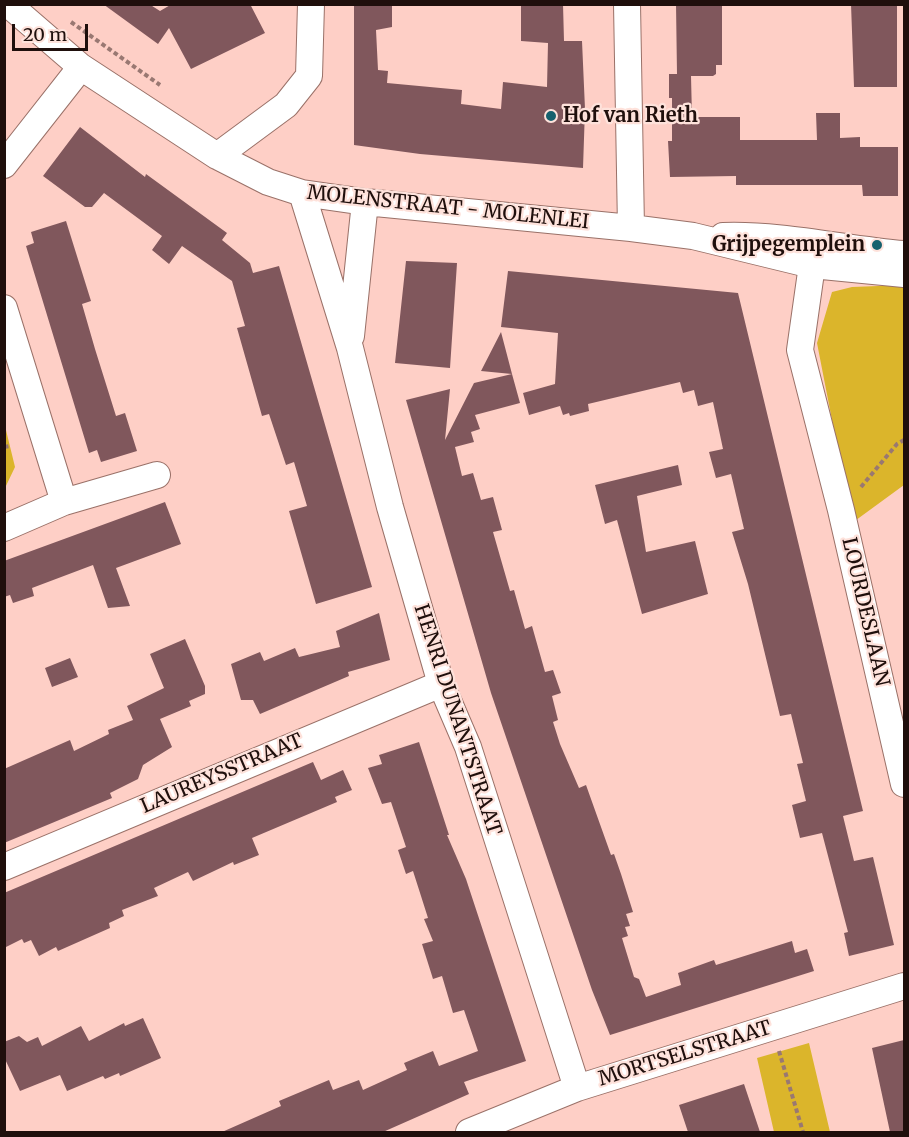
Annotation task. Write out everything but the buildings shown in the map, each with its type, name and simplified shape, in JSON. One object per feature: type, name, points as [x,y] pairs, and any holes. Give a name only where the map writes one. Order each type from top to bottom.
[{"type":"street","name":"MOLENSTRAAT - MOLENLEI","points":[[8,4],[81,67],[217,156],[268,182],[302,193],[365,202],[693,236]]},
{"type":"street","points":[[217,156],[286,105],[309,76],[311,4]]},
{"type":"street","points":[[627,4],[631,228]]},
{"type":"street","points":[[4,165],[81,67]]},
{"type":"street","name":"HENRI DUNANTSTRAAT","points":[[302,193],[350,348],[390,507],[441,684],[468,747],[577,1088]]},
{"type":"street","name":"HENRI DUNANTSTRAAT","points":[[350,348],[365,202]]},
{"type":"street","points":[[693,236],[765,235],[848,249],[904,254]]},
{"type":"street","points":[[693,236],[812,265],[904,274]]},
{"type":"street","points":[[812,265],[800,350],[841,510]]},
{"type":"street","points":[[4,308],[64,502]]},
{"type":"street","points":[[4,528],[64,502],[156,475]]},
{"type":"street","name":"LOURDESLAAN","points":[[841,510],[904,784]]},
{"type":"street","name":"LAUREYSSTRAAT","points":[[4,867],[441,684]]},
{"type":"street","name":"MORTSELSTRAAT","points":[[469,1132],[577,1088],[904,986]]},
{"type":"path","points":[[64,17],[164,88]]},
{"type":"path","points":[[841,510],[897,444],[904,440]]},
{"type":"path","points":[[4,447],[10,446]]},
{"type":"path","points":[[772,1028],[803,1132]]},
{"type":"shaded area","points":[[904,285],[904,485],[852,523],[817,343],[832,292],[852,287]]},
{"type":"shaded area","points":[[5,426],[15,467],[4,488]]},
{"type":"shaded area","points":[[809,1043],[830,1132],[774,1132],[757,1058]]},
{"type":"place","name":"Hof van Rieth","points":[[551,116]]},
{"type":"place","name":"Grijpegemplein","points":[[877,245]]}]
